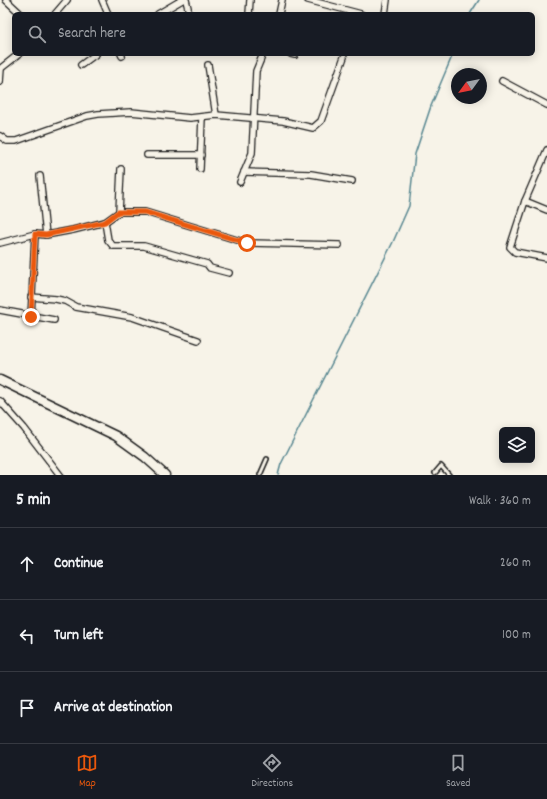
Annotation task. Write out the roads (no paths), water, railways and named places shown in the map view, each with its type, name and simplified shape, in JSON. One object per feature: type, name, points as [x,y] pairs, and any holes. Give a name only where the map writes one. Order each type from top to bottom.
[{"type":"main road","points":[[0,380],[116,436],[145,457],[165,475]]},
{"type":"street","points":[[6,0],[19,12]]},
{"type":"street","points":[[57,12],[67,0]]},
{"type":"street","points":[[102,0],[107,12]]},
{"type":"street","points":[[161,12],[182,0]]},
{"type":"street","points":[[186,0],[188,8]]},
{"type":"street","points":[[249,12],[250,0]]},
{"type":"street","points":[[280,12],[282,0]]},
{"type":"street","points":[[308,0],[353,12]]},
{"type":"street","points":[[385,12],[387,0]]},
{"type":"street","points":[[0,82],[0,69],[16,56]]},
{"type":"street","points":[[81,64],[93,56]]},
{"type":"street","points":[[240,182],[252,153],[256,71],[262,56]]},
{"type":"street","points":[[0,136],[8,141],[16,141],[98,114],[131,112],[190,118],[216,115],[253,117],[283,120],[308,127],[318,126],[344,57]]},
{"type":"street","points":[[208,65],[216,115]]},
{"type":"street","points":[[502,80],[547,105]]},
{"type":"street","points":[[200,169],[202,117]]},
{"type":"street","points":[[547,150],[525,202],[510,247],[515,252],[547,258]]},
{"type":"street","points":[[147,155],[200,155]]},
{"type":"street","points":[[118,212],[121,169]]},
{"type":"street","points":[[244,172],[311,174],[352,181]]},
{"type":"street","points":[[40,176],[46,235]]},
{"type":"street","points":[[525,202],[547,210]]},
{"type":"street","points":[[0,243],[35,234],[46,235],[105,222],[118,212],[145,212],[247,243],[270,245],[339,245]]},
{"type":"street","points":[[105,222],[108,240],[113,246],[144,246],[207,264],[210,268],[229,273]]},
{"type":"street","points":[[31,317],[31,297],[35,271],[35,234]]},
{"type":"street","points":[[31,297],[56,299],[76,307],[132,317],[198,340]]},
{"type":"street","points":[[0,310],[31,317],[54,320]]},
{"type":"street","points":[[0,401],[24,428],[60,475]]},
{"type":"lane","points":[[260,475],[267,459]]},
{"type":"lane","points":[[435,473],[441,466],[449,475]]},
{"type":"waterway","points":[[471,12],[479,0]]},
{"type":"waterway","points":[[278,475],[281,464],[393,242],[409,206],[415,154],[431,106],[452,56]]}]
